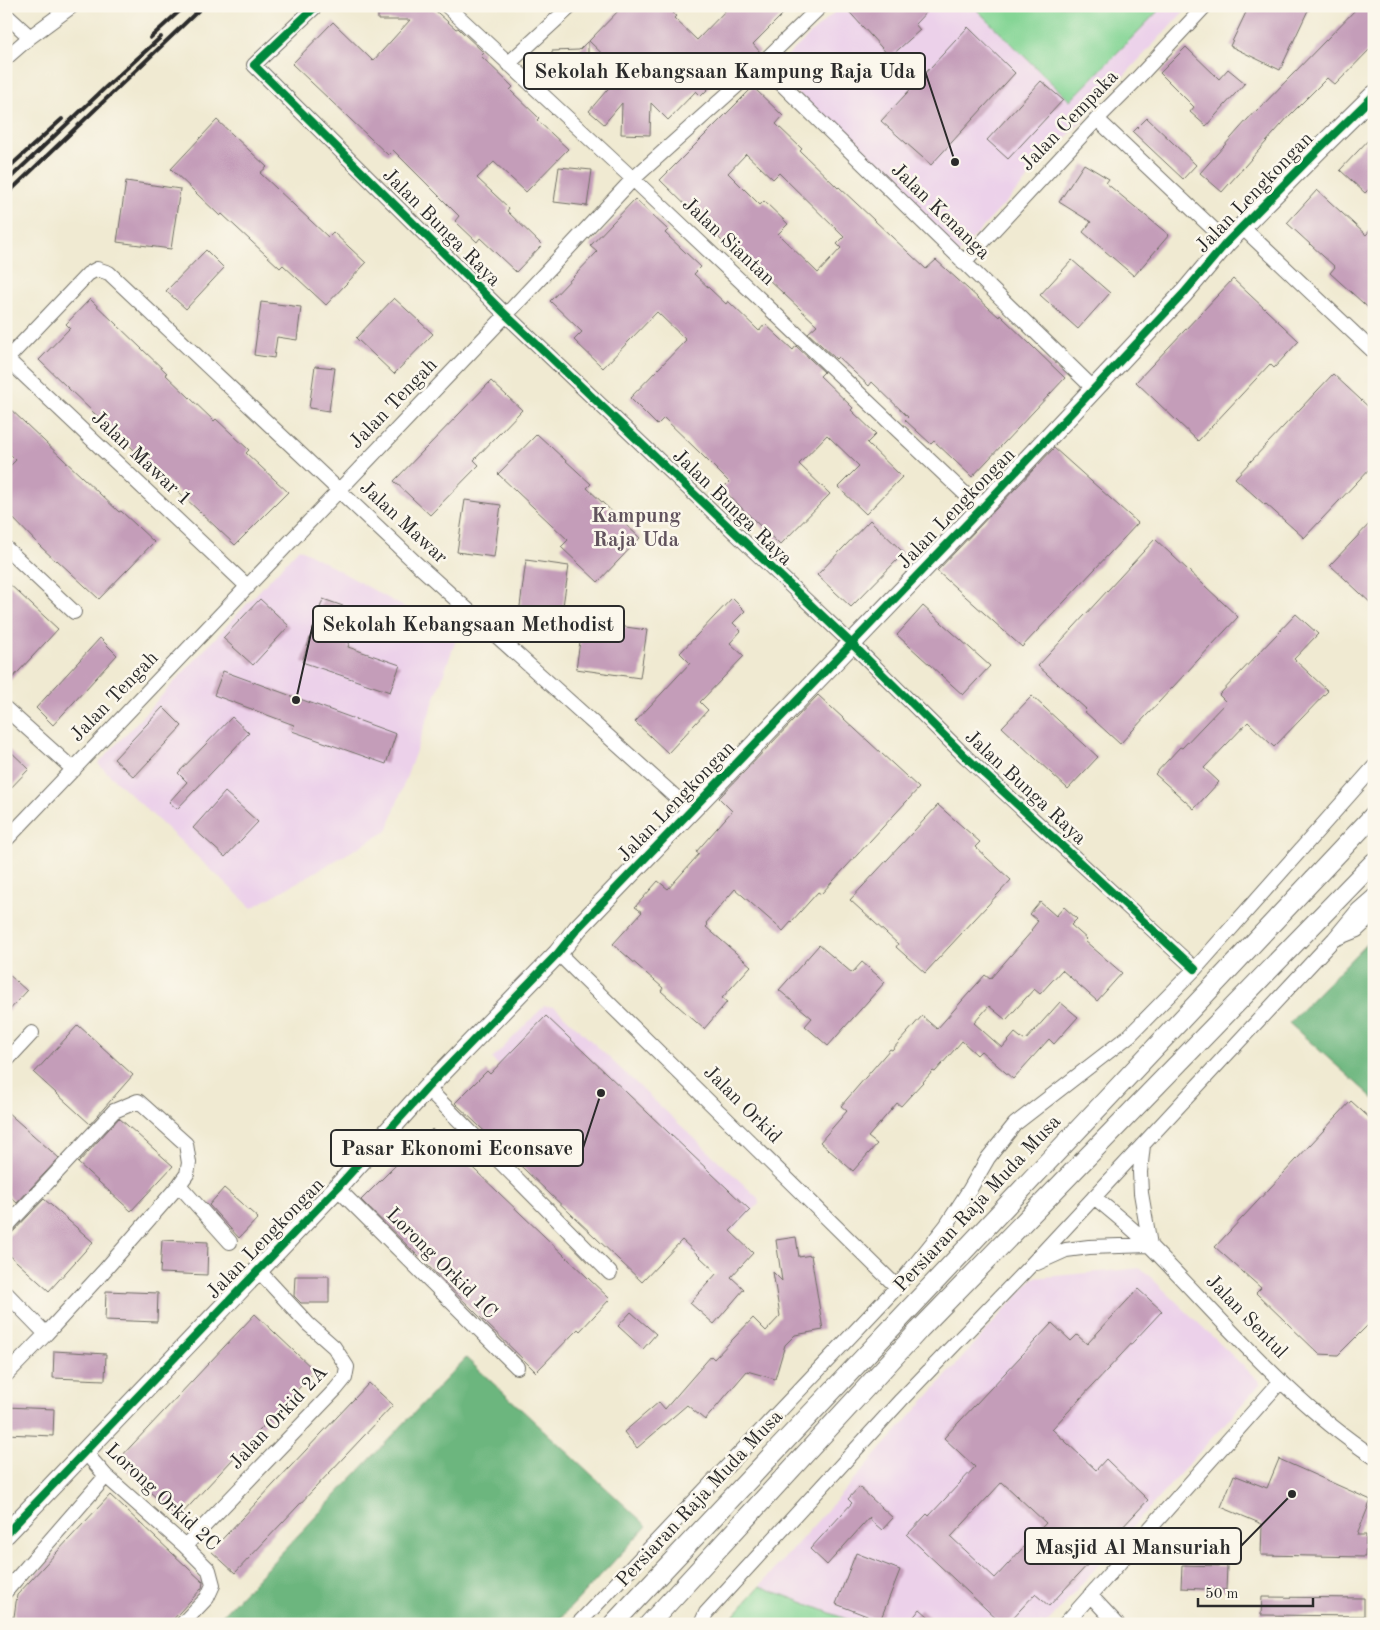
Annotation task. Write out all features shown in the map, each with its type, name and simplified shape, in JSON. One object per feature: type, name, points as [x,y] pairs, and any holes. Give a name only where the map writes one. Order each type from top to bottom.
[{"type":"main road","name":"Jalan Lengkongan","points":[[6,1534],[337,1188],[428,1088],[558,953],[578,928],[981,509],[1093,388],[1184,294],[1227,242],[1374,95]]},
{"type":"main road","name":"Persiaran Raja Muda Musa","points":[[614,1624],[1374,815]]},
{"type":"main road","points":[[649,1624],[919,1330],[1374,862]]},
{"type":"street","points":[[6,58],[30,37],[72,6]]},
{"type":"street","name":"Jalan Bunga Raya","points":[[316,6],[254,64],[506,315],[852,644],[966,757],[1195,969]]},
{"type":"street","name":"Jalan Siantan","points":[[446,6],[981,509]]},
{"type":"street","points":[[508,64],[571,6]]},
{"type":"street","name":"Jalan Tengah","points":[[6,840],[506,315],[632,179],[760,64],[821,6]]},
{"type":"street","name":"Jalan Cempaka","points":[[963,263],[1205,6]]},
{"type":"street","points":[[6,15],[30,37]]},
{"type":"street","name":"Jalan Kenanga","points":[[760,64],[1093,388]]},
{"type":"street","points":[[1097,119],[1227,242]]},
{"type":"street","points":[[1242,227],[1374,352]]},
{"type":"street","name":"Jalan Mawar","points":[[7,360],[88,274],[97,269],[109,273],[418,566],[691,811]]},
{"type":"street","name":"Jalan Mawar 1","points":[[7,360],[248,587]]},
{"type":"street","points":[[6,548],[74,612]]},
{"type":"street","points":[[6,709],[74,770]]},
{"type":"street","points":[[578,1624],[897,1287],[946,1226],[988,1158],[1015,1124],[1130,1035],[1195,969],[1374,767]]},
{"type":"street","points":[[700,1624],[706,1613],[901,1400],[1031,1265],[1334,939],[1358,910],[1374,896]]},
{"type":"street","points":[[1357,930],[1374,914]]},
{"type":"street","points":[[1334,939],[1374,922]]},
{"type":"street","name":"Jalan Orkid","points":[[558,953],[897,1287]]},
{"type":"street","points":[[6,1061],[32,1033]]},
{"type":"street","points":[[428,1088],[610,1274]]},
{"type":"street","points":[[6,1227],[114,1111],[138,1101],[186,1144],[189,1163],[187,1174],[179,1185],[103,1272],[6,1375]]},
{"type":"street","points":[[1031,1265],[1066,1250],[1089,1247],[1150,1245],[1141,1193],[1140,1172],[1143,1145]]},
{"type":"street","points":[[179,1185],[230,1242]]},
{"type":"street","name":"Lorong Orkid 1C","points":[[337,1188],[516,1367]]},
{"type":"street","name":"Jalan Sentul","points":[[1094,1197],[1150,1245],[1280,1382],[1345,1438],[1374,1457]]},
{"type":"street","name":"Jalan Orkid 2A","points":[[185,1546],[345,1378],[347,1367],[334,1347],[308,1324],[258,1270]]},
{"type":"street","points":[[6,1293],[46,1334]]},
{"type":"street","points":[[1065,1624],[1280,1382]]},
{"type":"street","name":"Lorong Orkid 2C","points":[[84,1451],[106,1476],[185,1546],[209,1570],[213,1585],[207,1598],[182,1624]]},
{"type":"street","points":[[6,1591],[106,1476]]},
{"type":"street","points":[[1090,1595],[1117,1624]]},
{"type":"street","points":[[6,1621],[9,1624]]},
{"type":"shaded area","points":[[841,6],[1189,6],[958,254],[773,69]]},
{"type":"shaded area","points":[[299,548],[457,637],[387,831],[252,908],[98,764]]},
{"type":"shaded area","points":[[544,1006],[555,1007],[758,1198],[759,1204],[702,1262],[492,1059]]},
{"type":"shaded area","points":[[1141,1268],[1261,1383],[1046,1624],[726,1624],[1033,1278]]},
{"type":"green space","points":[[973,6],[1163,6],[1070,101]]},
{"type":"green space","points":[[1374,940],[1374,1099],[1289,1023],[1366,944]]},
{"type":"green space","points":[[466,1358],[647,1526],[555,1624],[214,1624]]},
{"type":"green space","points":[[760,1586],[859,1624],[726,1624]]},
{"type":"building","points":[[378,6],[430,6],[456,29],[458,28],[484,53],[481,56],[513,87],[510,90],[539,118],[537,120],[568,149],[526,192],[494,162],[477,178],[509,208],[507,211],[542,245],[516,272],[480,238],[477,242],[455,221],[459,216],[393,150],[388,155],[292,64],[333,22],[373,61],[410,20],[378,20]]},
{"type":"building","points":[[623,6],[680,6],[673,14],[676,16],[674,18],[697,40],[730,6],[791,6],[753,44],[760,52],[737,74],[730,67],[701,96],[696,91],[668,120],[651,103],[650,135],[621,134],[622,103],[604,124],[589,111],[618,77],[615,74],[619,70],[589,41]]},
{"type":"building","points":[[844,6],[932,6],[915,24],[920,30],[890,57]]},
{"type":"building","points":[[1249,6],[1310,6],[1280,70],[1230,46]]},
{"type":"building","points":[[1359,6],[1366,6],[1374,14],[1374,45],[1335,85],[1327,78],[1289,116],[1222,192],[1200,173],[1255,111]]},
{"type":"building","points":[[968,27],[1015,73],[931,165],[881,121]]},
{"type":"building","points":[[588,41],[588,81],[552,81],[552,51],[579,50]]},
{"type":"building","points":[[1186,47],[1219,79],[1228,69],[1245,83],[1206,126],[1190,112],[1194,107],[1160,73]]},
{"type":"building","points":[[1041,81],[1063,100],[1008,159],[987,140]]},
{"type":"building","points":[[753,87],[783,116],[776,124],[802,149],[800,151],[838,188],[926,269],[936,260],[999,317],[1000,315],[1065,378],[972,477],[934,441],[931,444],[905,420],[908,417],[872,382],[869,386],[838,357],[836,359],[808,333],[817,325],[751,263],[746,267],[722,245],[724,243],[660,180]],"holes":[[[746,154],[773,179],[779,173],[844,237],[837,244],[841,248],[818,273],[778,234],[788,224],[764,201],[760,205],[728,173]]]},
{"type":"building","points":[[1147,118],[1196,165],[1183,179],[1133,132]]},
{"type":"building","points":[[217,120],[267,167],[260,173],[328,237],[333,232],[366,263],[326,305],[283,265],[280,268],[222,214],[220,216],[171,169]]},
{"type":"building","points":[[1374,134],[1374,184],[1365,193],[1340,170]]},
{"type":"building","points":[[1084,164],[1109,179],[1106,183],[1169,235],[1134,276],[1083,232],[1091,222],[1059,202]]},
{"type":"building","points":[[559,167],[592,170],[587,206],[554,202]]},
{"type":"building","points":[[126,181],[180,189],[171,249],[117,242]]},
{"type":"building","points":[[1317,190],[1366,235],[1374,226],[1374,313],[1330,273],[1335,267],[1287,223]]},
{"type":"building","points":[[635,199],[668,230],[665,233],[701,267],[694,274],[726,304],[728,301],[759,331],[765,324],[793,350],[796,346],[824,372],[820,376],[853,408],[851,410],[876,434],[867,443],[902,477],[866,514],[838,487],[859,466],[827,435],[799,464],[830,494],[780,545],[722,489],[729,482],[698,451],[664,418],[657,425],[630,398],[686,340],[657,312],[603,368],[574,340],[582,332],[550,301],[597,252],[590,246]]},
{"type":"building","points":[[206,250],[224,268],[186,309],[166,291]]},
{"type":"building","points":[[1072,260],[1110,293],[1078,329],[1040,295]]},
{"type":"building","points":[[1233,279],[1299,341],[1274,368],[1270,364],[1198,441],[1136,382]]},
{"type":"building","points":[[394,298],[433,334],[394,374],[356,338]]},
{"type":"building","points":[[90,299],[214,421],[216,419],[249,450],[246,453],[288,492],[235,545],[39,360],[70,328],[66,324]]},
{"type":"building","points":[[261,302],[301,307],[297,340],[277,337],[274,358],[254,355]]},
{"type":"building","points":[[315,366],[335,368],[329,411],[309,408]]},
{"type":"building","points":[[1333,374],[1374,412],[1374,464],[1304,538],[1235,478]]},
{"type":"building","points":[[491,381],[522,410],[474,460],[479,465],[430,515],[394,481]]},
{"type":"building","points":[[6,405],[119,512],[121,511],[154,542],[99,599],[40,546],[6,511],[6,470],[16,460],[6,450]]},
{"type":"building","points":[[537,434],[591,484],[587,488],[640,538],[598,582],[561,547],[568,540],[498,474]]},
{"type":"building","points":[[1054,448],[1138,523],[1022,647],[937,571]]},
{"type":"building","points":[[465,500],[501,505],[494,557],[457,552]]},
{"type":"building","points":[[1374,519],[1374,606],[1330,565]]},
{"type":"building","points":[[870,520],[904,553],[851,607],[817,575]]},
{"type":"building","points":[[1155,539],[1238,617],[1120,744],[1084,711],[1086,709],[1038,666]]},
{"type":"building","points":[[526,560],[569,566],[561,619],[519,614]]},
{"type":"building","points":[[6,581],[58,629],[6,685]]},
{"type":"building","points":[[732,598],[745,611],[733,623],[741,631],[730,643],[744,656],[700,702],[708,710],[668,753],[635,722],[690,663],[680,653]]},
{"type":"building","points":[[260,599],[289,626],[253,665],[223,638]]},
{"type":"building","points":[[323,599],[360,612],[348,647],[400,665],[390,692],[302,662]]},
{"type":"building","points":[[923,606],[990,666],[963,695],[897,635]]},
{"type":"building","points":[[1296,614],[1318,634],[1294,659],[1328,691],[1274,747],[1248,722],[1204,768],[1219,782],[1194,809],[1155,774],[1226,702],[1219,695]]},
{"type":"building","points":[[583,621],[647,630],[640,678],[576,669]]},
{"type":"building","points":[[100,638],[117,655],[53,725],[36,708]]},
{"type":"building","points":[[223,671],[396,734],[386,764],[292,731],[294,725],[214,695]]},
{"type":"building","points":[[818,695],[919,788],[821,894],[818,892],[783,931],[735,889],[706,923],[708,925],[706,927],[751,966],[722,998],[727,1002],[704,1029],[661,991],[663,988],[613,944],[642,912],[635,907],[658,881],[668,889],[699,854],[696,852],[732,811],[719,798]]},
{"type":"building","points":[[1032,696],[1098,757],[1068,789],[1002,727]]},
{"type":"building","points":[[163,707],[182,726],[134,777],[114,759]]},
{"type":"building","points":[[232,717],[249,733],[177,809],[169,802],[187,782],[178,773]]},
{"type":"building","points":[[6,747],[29,769],[6,793]]},
{"type":"building","points":[[225,792],[258,822],[225,857],[193,828]]},
{"type":"building","points":[[938,805],[980,842],[975,847],[1011,880],[925,973],[896,947],[898,944],[850,900]]},
{"type":"building","points":[[1040,902],[1056,916],[1064,907],[1077,919],[1071,925],[1087,939],[1085,941],[1122,973],[1097,1001],[1062,970],[1040,994],[1034,989],[1006,1020],[989,1006],[974,1023],[1002,1048],[1015,1033],[1025,1041],[1060,1002],[1078,1017],[1054,1044],[1049,1039],[1013,1079],[981,1051],[977,1055],[962,1041],[935,1072],[933,1071],[901,1106],[897,1103],[868,1137],[877,1144],[853,1171],[820,1142],[847,1111],[841,1106],[890,1049],[892,1050],[922,1016],[937,1029],[985,975],[990,979],[1032,931],[1038,921],[1030,914]]},
{"type":"building","points":[[819,945],[852,973],[862,962],[885,982],[828,1046],[805,1026],[812,1018],[779,990]]},
{"type":"building","points":[[6,972],[27,991],[6,1014]]},
{"type":"building","points":[[546,1016],[750,1210],[730,1231],[753,1253],[731,1277],[744,1289],[714,1324],[690,1303],[717,1273],[682,1240],[642,1282],[455,1103],[487,1071],[490,1074]]},
{"type":"building","points":[[78,1025],[133,1075],[90,1124],[34,1073]]},
{"type":"building","points":[[1351,1101],[1374,1122],[1374,1319],[1338,1355],[1319,1354],[1256,1293],[1261,1288],[1215,1247]]},
{"type":"building","points":[[6,1111],[59,1158],[17,1203],[6,1193]]},
{"type":"building","points":[[119,1118],[173,1166],[131,1211],[78,1163]]},
{"type":"building","points":[[432,1129],[610,1299],[580,1331],[578,1329],[536,1372],[361,1200]]},
{"type":"building","points":[[224,1188],[258,1218],[239,1238],[209,1205]]},
{"type":"building","points":[[44,1199],[93,1242],[49,1291],[6,1252],[6,1237]]},
{"type":"building","points":[[796,1237],[799,1257],[811,1255],[823,1330],[795,1335],[785,1345],[775,1379],[747,1371],[705,1420],[687,1405],[637,1448],[624,1432],[659,1402],[665,1409],[711,1356],[714,1359],[753,1318],[766,1331],[780,1316],[773,1272],[782,1281],[776,1240]]},
{"type":"building","points":[[162,1240],[208,1242],[207,1275],[160,1273]]},
{"type":"building","points":[[295,1276],[329,1276],[329,1303],[301,1303],[294,1296]]},
{"type":"building","points":[[1138,1289],[1162,1311],[1052,1429],[1096,1470],[1106,1459],[1148,1500],[1049,1606],[1035,1594],[1007,1624],[1002,1624],[907,1535],[927,1514],[929,1516],[975,1467],[944,1438],[1052,1323],[1071,1341],[1077,1335],[1087,1344]],"holes":[[[1002,1482],[1046,1523],[995,1578],[951,1537]]]},
{"type":"building","points":[[106,1291],[158,1293],[157,1322],[105,1320]]},
{"type":"building","points":[[631,1312],[656,1334],[643,1349],[618,1326]]},
{"type":"building","points":[[255,1314],[315,1371],[178,1518],[117,1461]]},
{"type":"building","points":[[54,1351],[106,1354],[105,1380],[53,1378]]},
{"type":"building","points":[[369,1383],[393,1405],[235,1573],[211,1551]]},
{"type":"building","points":[[6,1407],[54,1409],[53,1436],[6,1434]]},
{"type":"building","points":[[1279,1459],[1371,1500],[1357,1535],[1366,1535],[1365,1557],[1261,1555],[1262,1524],[1221,1507],[1234,1475],[1267,1488]]},
{"type":"building","points":[[859,1487],[893,1518],[882,1530],[869,1519],[870,1517],[827,1565],[810,1549],[852,1503],[848,1499]]},
{"type":"building","points":[[110,1495],[203,1582],[202,1588],[169,1624],[19,1624],[14,1617],[17,1595]]},
{"type":"building","points":[[856,1553],[900,1570],[880,1621],[836,1604]]},
{"type":"building","points":[[1182,1565],[1227,1566],[1226,1590],[1181,1588]]},
{"type":"building","points":[[1262,1597],[1364,1598],[1364,1616],[1261,1615]]},
{"type":"building","points":[[920,1609],[937,1624],[908,1624]]},
{"type":"railway","points":[[150,38],[185,6]]},
{"type":"railway","points":[[6,195],[203,6]]},
{"type":"railway","points":[[6,182],[161,37]]},
{"type":"railway","points":[[6,170],[62,119]]},
{"type":"cycle path","points":[[316,6],[254,65],[506,315],[852,644],[966,757],[1195,969]]},
{"type":"cycle path","points":[[6,1534],[337,1188],[427,1088],[558,953],[578,928],[981,509],[1184,293],[1227,242],[1374,95]]},
{"type":"place","name":"Sekolah Kebangsaan Kampung Raja Uda","points":[[955,162]]},
{"type":"place","name":"Sekolah Kebangsaan Methodist","points":[[296,700]]},
{"type":"place","name":"Pasar Ekonomi Econsave","points":[[601,1093]]},
{"type":"place","name":"Masjid Al Mansuriah","points":[[1292,1494]]},
{"type":"district","name":"Kampung Raja Uda","points":[[636,528]]}]
